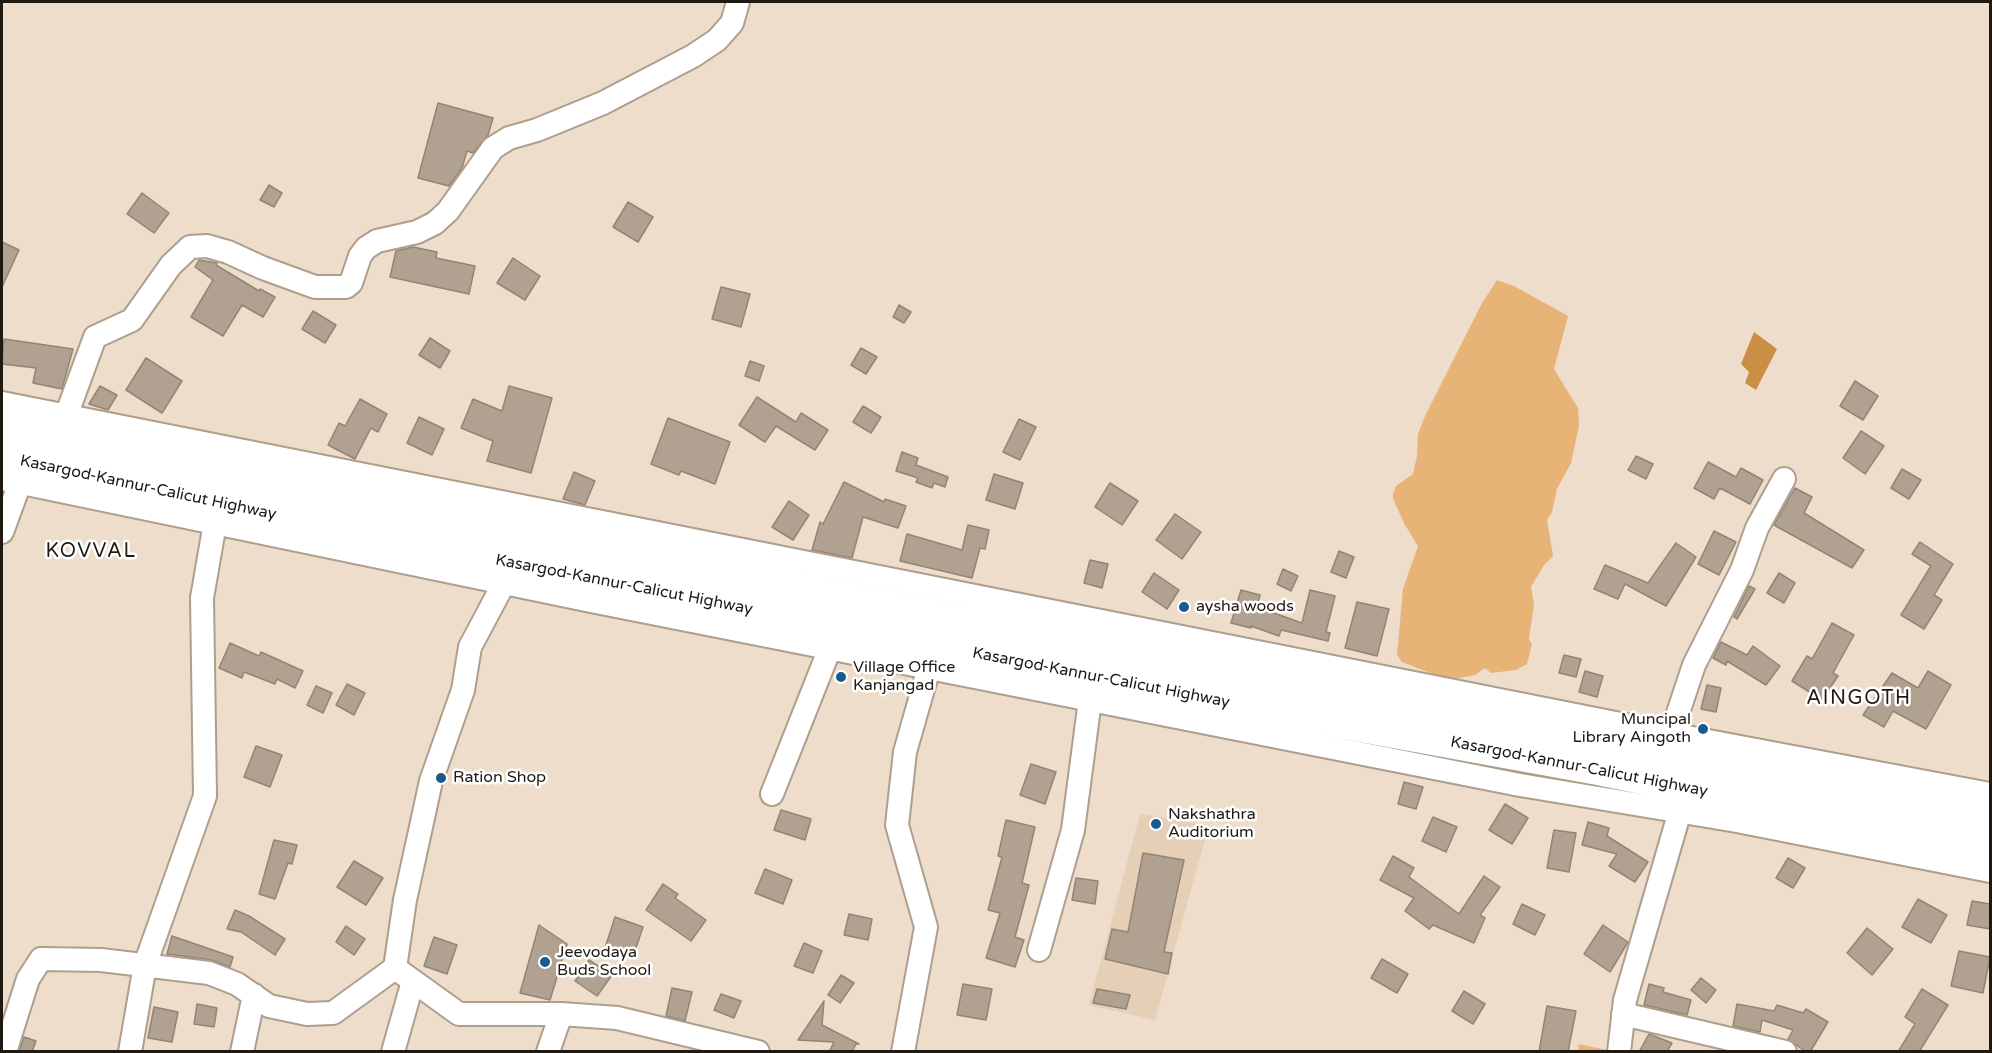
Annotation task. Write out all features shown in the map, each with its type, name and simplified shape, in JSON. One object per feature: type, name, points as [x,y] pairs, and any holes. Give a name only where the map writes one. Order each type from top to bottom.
[{"type":"highway","name":"Kasargod-Kannur-Calicut Highway","points":[[2,429],[941,617],[1399,704],[1484,716],[1990,818]]},
{"type":"highway","name":"Kasargod-Kannur-Calicut Highway","points":[[8,473],[1072,673],[1600,769],[1990,850]]},
{"type":"street","points":[[66,416],[95,337],[132,320],[171,265],[190,247],[207,246],[228,252],[262,268],[315,287],[346,287],[351,283],[360,256],[366,248],[377,242],[417,232],[435,223],[448,211],[494,148],[509,138],[537,130],[603,103],[693,56],[717,40],[732,23],[738,2]]},
{"type":"street","points":[[2,403],[1671,734],[1990,794]]},
{"type":"street","points":[[2,532],[8,473],[215,523],[504,583],[1520,785],[1680,811],[1990,871]]},
{"type":"street","points":[[1671,734],[1694,665],[1742,570],[1757,528],[1784,479]]},
{"type":"street","points":[[130,1052],[145,965],[205,796],[202,598],[215,523]]},
{"type":"street","points":[[393,1052],[404,974],[405,900],[431,781],[463,690],[471,647],[504,583]]},
{"type":"street","points":[[772,794],[830,648]]},
{"type":"street","points":[[903,1052],[926,927],[897,825],[905,752],[929,668]]},
{"type":"street","points":[[1039,950],[1073,830],[1090,700]]},
{"type":"street","points":[[1619,1052],[1625,1000],[1680,811]]},
{"type":"street","points":[[5,1052],[28,979],[41,959],[101,960],[209,973],[237,984],[269,1006],[297,1012],[333,1013],[404,974]]},
{"type":"street","points":[[404,974],[459,1014],[561,1014],[617,1018],[758,1052]]},
{"type":"street","points":[[242,1052],[254,995]]},
{"type":"street","points":[[548,1052],[561,1014]]},
{"type":"street","points":[[1623,1014],[1785,1052]]},
{"type":"shaded area","points":[[1497,280],[1514,286],[1568,316],[1554,369],[1578,408],[1579,426],[1571,463],[1557,489],[1552,512],[1547,520],[1553,556],[1544,565],[1531,587],[1534,604],[1529,639],[1532,644],[1527,664],[1516,670],[1491,673],[1485,668],[1475,675],[1448,680],[1402,662],[1397,655],[1403,589],[1418,546],[1405,525],[1393,499],[1393,494],[1396,486],[1413,474],[1418,434],[1425,416],[1481,305]]},
{"type":"shaded area","points":[[1754,332],[1777,349],[1756,390],[1745,383],[1749,372],[1741,364]]},
{"type":"shaded area","points":[[1140,814],[1209,825],[1155,1020],[1089,1005]]},
{"type":"shaded area","points":[[1579,1044],[1611,1051],[1611,1052],[1578,1052]]},
{"type":"building","points":[[438,103],[493,118],[488,135],[473,153],[467,151],[462,168],[449,186],[418,178]]},
{"type":"building","points":[[269,185],[282,193],[274,207],[260,200]]},
{"type":"building","points":[[142,193],[169,213],[154,233],[127,214]]},
{"type":"building","points":[[628,202],[653,217],[638,242],[613,227]]},
{"type":"building","points":[[2,242],[19,250],[2,287]]},
{"type":"building","points":[[413,247],[437,252],[436,258],[475,266],[469,294],[390,277],[396,251]]},
{"type":"building","points":[[513,258],[540,276],[525,300],[497,283]]},
{"type":"building","points":[[199,260],[217,263],[216,265],[259,291],[260,289],[275,297],[263,317],[242,305],[223,336],[191,317],[213,280],[195,267]]},
{"type":"building","points":[[721,287],[750,294],[741,327],[712,319]]},
{"type":"building","points":[[899,305],[911,312],[904,323],[893,317]]},
{"type":"building","points":[[313,311],[336,325],[325,343],[302,329]]},
{"type":"building","points":[[430,338],[450,351],[440,368],[419,355]]},
{"type":"building","points":[[4,339],[73,349],[62,389],[33,383],[36,368],[2,364]]},
{"type":"building","points":[[861,348],[877,357],[866,374],[851,365]]},
{"type":"building","points":[[146,358],[182,381],[162,413],[126,390]]},
{"type":"building","points":[[750,361],[764,366],[759,381],[745,376]]},
{"type":"building","points":[[1855,381],[1878,396],[1863,420],[1840,406]]},
{"type":"building","points":[[100,386],[117,395],[108,410],[89,404]]},
{"type":"building","points":[[509,386],[552,398],[531,473],[487,461],[493,441],[461,428],[473,399],[502,411]]},
{"type":"building","points":[[757,397],[796,422],[801,413],[828,430],[815,450],[776,426],[765,442],[739,425]]},
{"type":"building","points":[[360,399],[387,414],[378,432],[371,428],[355,459],[328,445],[339,423],[345,426]]},
{"type":"building","points":[[863,406],[881,417],[871,433],[853,422]]},
{"type":"building","points":[[419,417],[444,429],[432,455],[407,443]]},
{"type":"building","points":[[668,418],[730,442],[715,484],[681,471],[679,475],[651,464]]},
{"type":"building","points":[[1019,419],[1036,427],[1020,460],[1003,452]]},
{"type":"building","points":[[1861,431],[1884,446],[1865,474],[1843,458]]},
{"type":"building","points":[[902,452],[918,458],[916,465],[948,477],[945,487],[934,483],[932,488],[916,482],[918,478],[896,471]]},
{"type":"building","points":[[1636,456],[1653,464],[1646,479],[1628,470]]},
{"type":"building","points":[[1708,462],[1736,477],[1741,468],[1763,480],[1750,504],[1720,488],[1714,499],[1694,488]]},
{"type":"building","points":[[1902,469],[1921,480],[1909,499],[1891,488]]},
{"type":"building","points":[[574,472],[595,481],[585,505],[563,499]]},
{"type":"building","points":[[994,474],[1023,483],[1015,509],[986,500]]},
{"type":"building","points":[[844,482],[884,502],[885,499],[906,506],[898,528],[863,517],[852,558],[812,550],[820,522],[823,524]]},
{"type":"building","points":[[1110,483],[1138,501],[1122,525],[1095,507]]},
{"type":"building","points":[[1795,488],[1812,497],[1804,513],[1864,550],[1852,568],[1774,525]]},
{"type":"building","points":[[789,501],[809,515],[793,540],[772,527]]},
{"type":"building","points":[[1175,514],[1201,532],[1182,559],[1156,540]]},
{"type":"building","points":[[968,525],[989,530],[985,549],[980,548],[972,578],[900,561],[907,534],[962,550]]},
{"type":"building","points":[[1714,531],[1736,542],[1719,575],[1698,564]]},
{"type":"building","points":[[1920,542],[1953,564],[1934,595],[1942,600],[1924,629],[1901,615],[1931,566],[1912,554]]},
{"type":"building","points":[[1676,543],[1696,557],[1666,606],[1625,584],[1618,599],[1594,589],[1605,565],[1648,583]]},
{"type":"building","points":[[1339,551],[1354,557],[1346,578],[1331,572]]},
{"type":"building","points":[[1090,560],[1108,564],[1102,588],[1084,583]]},
{"type":"building","points":[[1283,569],[1298,576],[1291,591],[1277,584]]},
{"type":"building","points":[[1154,573],[1179,590],[1167,609],[1142,592]]},
{"type":"building","points":[[1779,573],[1795,583],[1784,603],[1767,593]]},
{"type":"building","points":[[1749,586],[1755,589],[1737,619],[1734,617]]},
{"type":"building","points":[[1241,590],[1260,595],[1257,607],[1302,623],[1310,590],[1335,596],[1326,632],[1330,633],[1328,641],[1281,630],[1279,636],[1251,626],[1251,628],[1231,623]]},
{"type":"building","points":[[1357,602],[1389,609],[1377,656],[1345,648]]},
{"type":"building","points":[[1832,623],[1854,635],[1833,673],[1838,676],[1822,700],[1792,681],[1807,656],[1812,659]]},
{"type":"building","points":[[1721,642],[1747,655],[1753,646],[1780,666],[1766,685],[1727,661],[1726,665],[1713,658]]},
{"type":"building","points":[[230,643],[259,656],[261,652],[303,671],[295,688],[277,679],[275,684],[244,672],[242,678],[219,668]]},
{"type":"building","points":[[1564,655],[1581,659],[1576,677],[1559,673]]},
{"type":"building","points":[[1585,671],[1603,676],[1597,697],[1579,692]]},
{"type":"building","points":[[1928,671],[1951,685],[1926,729],[1893,711],[1884,727],[1863,715],[1892,673],[1918,688]]},
{"type":"building","points":[[347,684],[365,693],[354,715],[336,705]]},
{"type":"building","points":[[1707,685],[1721,688],[1716,712],[1701,709]]},
{"type":"building","points":[[316,686],[332,693],[323,713],[307,705]]},
{"type":"building","points":[[256,746],[282,755],[270,787],[244,777]]},
{"type":"building","points":[[1031,764],[1056,772],[1045,804],[1020,795]]},
{"type":"building","points":[[1404,782],[1423,787],[1416,809],[1398,804]]},
{"type":"building","points":[[1505,804],[1528,818],[1512,844],[1489,830]]},
{"type":"building","points":[[781,810],[811,819],[805,840],[774,830]]},
{"type":"building","points":[[1433,817],[1457,827],[1446,852],[1422,841]]},
{"type":"building","points":[[1006,820],[1035,827],[1022,883],[1029,885],[1015,937],[1024,940],[1015,967],[986,958],[1000,913],[988,910],[1002,857],[998,856]]},
{"type":"building","points":[[1588,822],[1609,828],[1607,836],[1648,862],[1635,882],[1609,866],[1617,854],[1582,845]]},
{"type":"building","points":[[1554,830],[1576,833],[1569,872],[1547,868]]},
{"type":"building","points":[[274,840],[297,845],[292,864],[288,863],[275,899],[259,894]]},
{"type":"building","points":[[1143,853],[1184,860],[1164,952],[1172,953],[1168,974],[1105,959],[1112,929],[1128,932]]},
{"type":"building","points":[[1393,856],[1414,868],[1409,877],[1459,914],[1484,876],[1500,887],[1480,915],[1485,918],[1474,943],[1433,925],[1429,929],[1405,911],[1414,898],[1380,880]]},
{"type":"building","points":[[1788,858],[1805,868],[1793,888],[1776,878]]},
{"type":"building","points":[[354,861],[383,878],[366,905],[337,887]]},
{"type":"building","points":[[765,869],[792,880],[783,904],[755,893]]},
{"type":"building","points":[[1076,878],[1098,881],[1095,904],[1072,900]]},
{"type":"building","points":[[663,884],[678,894],[675,898],[706,920],[691,941],[646,910]]},
{"type":"building","points":[[1918,899],[1947,915],[1931,943],[1902,927]]},
{"type":"building","points":[[1972,901],[1990,904],[1990,929],[1967,925]]},
{"type":"building","points":[[1522,904],[1545,915],[1535,935],[1513,924]]},
{"type":"building","points":[[235,910],[249,916],[285,939],[275,955],[241,932],[227,929]]},
{"type":"building","points":[[849,914],[872,919],[868,940],[844,935]]},
{"type":"building","points":[[615,917],[643,927],[633,957],[605,948]]},
{"type":"building","name":"Jeevodaya Buds School","points":[[539,925],[567,944],[550,1000],[520,993]]},
{"type":"building","points":[[1603,925],[1628,942],[1610,972],[1584,954]]},
{"type":"building","points":[[346,926],[365,939],[354,955],[336,942]]},
{"type":"building","points":[[1867,928],[1893,949],[1872,975],[1847,953]]},
{"type":"building","points":[[172,936],[233,957],[230,967],[211,960],[167,954]]},
{"type":"building","points":[[434,937],[457,945],[447,974],[424,966]]},
{"type":"building","points":[[804,943],[822,951],[813,973],[794,966]]},
{"type":"building","points":[[1959,951],[1990,957],[1983,993],[1951,986]]},
{"type":"building","points":[[1382,959],[1408,974],[1397,993],[1371,978]]},
{"type":"building","points":[[589,960],[612,975],[597,996],[575,981]]},
{"type":"building","points":[[841,975],[854,983],[840,1003],[828,995]]},
{"type":"building","points":[[1701,978],[1716,990],[1706,1003],[1691,990]]},
{"type":"building","points":[[963,984],[992,989],[986,1020],[957,1015]]},
{"type":"building","points":[[1649,984],[1664,988],[1663,992],[1691,1000],[1687,1015],[1644,1005]]},
{"type":"building","points":[[672,988],[692,992],[685,1021],[666,1016]]},
{"type":"building","points":[[1097,989],[1130,995],[1126,1009],[1093,1003]]},
{"type":"building","points":[[1922,989],[1948,1005],[1919,1052],[1898,1052],[1915,1024],[1905,1017]]},
{"type":"building","points":[[1464,991],[1485,1004],[1473,1024],[1452,1011]]},
{"type":"building","points":[[721,994],[741,1001],[734,1018],[714,1010]]},
{"type":"building","points":[[824,1001],[822,1025],[859,1044],[856,1044],[852,1052],[829,1052],[834,1042],[798,1040]]},
{"type":"building","points":[[197,1004],[217,1008],[214,1027],[194,1024]]},
{"type":"building","points":[[1737,1004],[1774,1011],[1777,1005],[1803,1013],[1806,1009],[1828,1022],[1810,1052],[1806,1052],[1788,1039],[1793,1030],[1762,1020],[1760,1032],[1733,1026]]},
{"type":"building","points":[[1547,1006],[1576,1011],[1568,1052],[1539,1052]]},
{"type":"building","points":[[154,1007],[178,1012],[172,1042],[148,1038]]},
{"type":"building","points":[[1649,1034],[1672,1043],[1667,1052],[1639,1052]]},
{"type":"building","points":[[24,1037],[36,1041],[32,1052],[19,1052]]},
{"type":"place","name":"aysha woods","points":[[1184,607]]},
{"type":"place","name":"Village Office Kanjangad","points":[[841,677]]},
{"type":"place","name":"Muncipal Library Aingoth","points":[[1703,729]]},
{"type":"place","name":"Ration Shop","points":[[441,778]]},
{"type":"place","name":"Nakshathra Auditorium","points":[[1156,824]]},
{"type":"place","name":"Jeevodaya Buds School","points":[[545,962]]},
{"type":"district","name":"KOVVAL","points":[[91,552]]},
{"type":"district","name":"AINGOTH","points":[[1859,699]]}]
